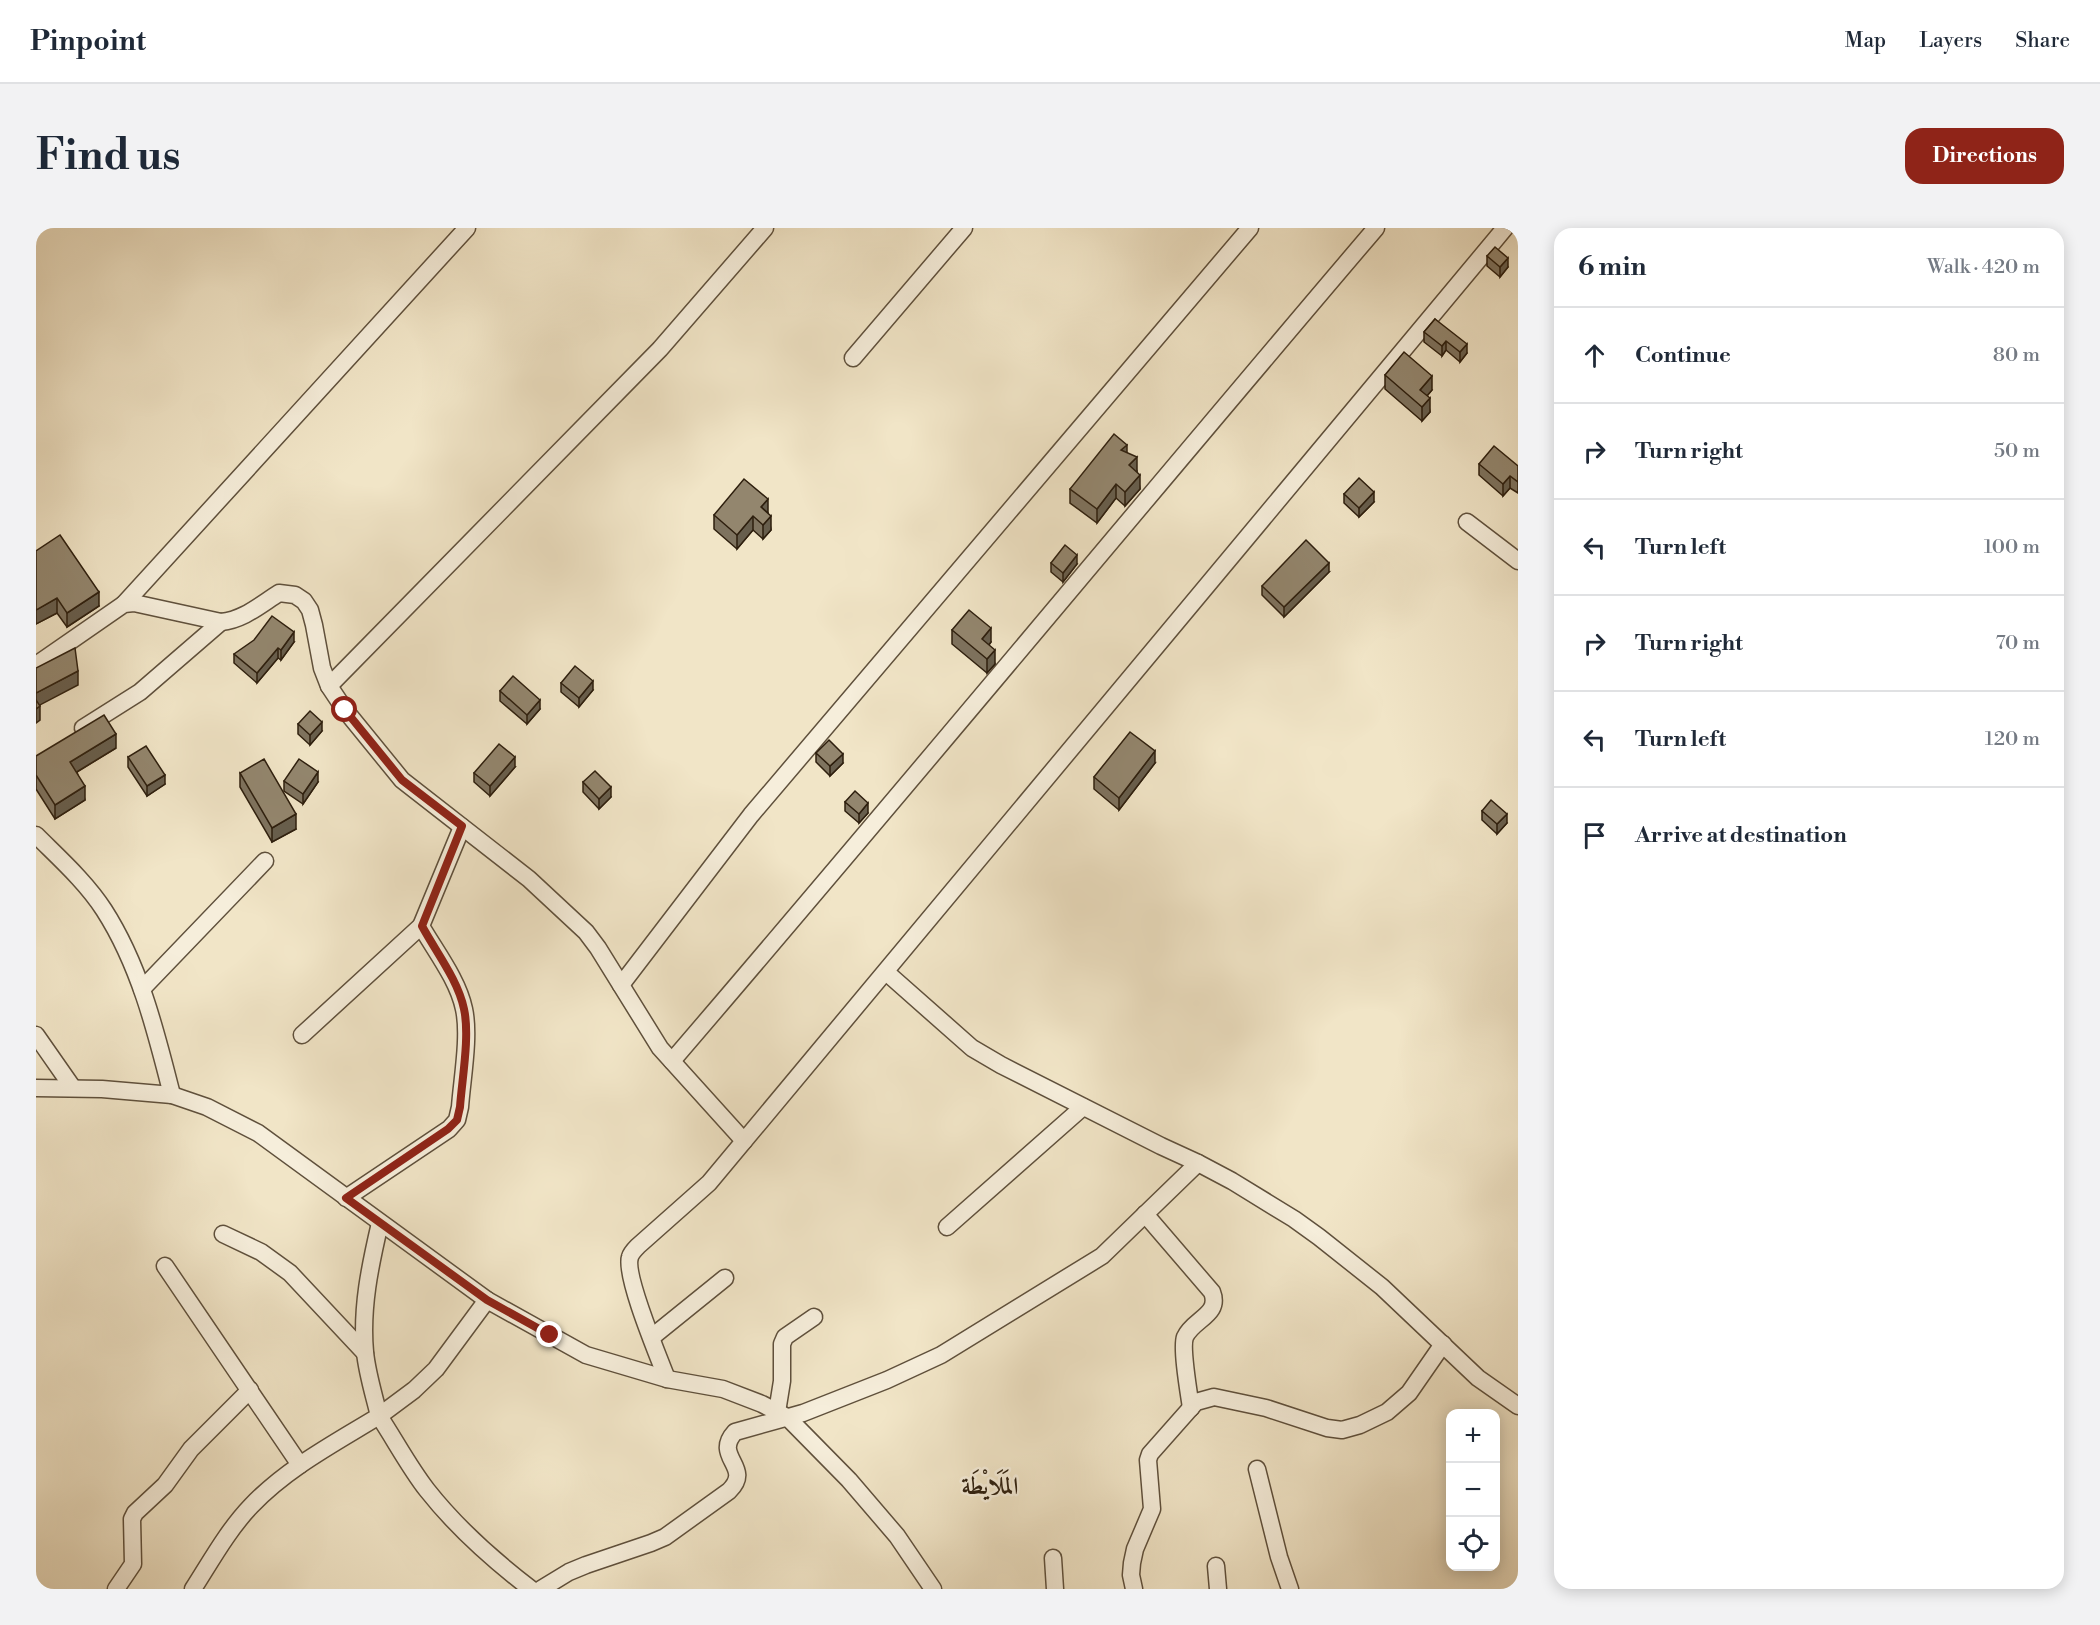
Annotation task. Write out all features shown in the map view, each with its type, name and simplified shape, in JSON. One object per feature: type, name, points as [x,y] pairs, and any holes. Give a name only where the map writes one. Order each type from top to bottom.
[{"type":"street","points":[[36,665],[123,604],[467,228]]},
{"type":"street","points":[[329,686],[660,349],[765,228]]},
{"type":"street","points":[[853,358],[964,228]]},
{"type":"street","points":[[621,985],[751,815],[1250,228]]},
{"type":"street","points":[[672,1061],[832,875],[1187,449],[1376,228]]},
{"type":"street","points":[[667,1379],[629,1267],[630,1256],[638,1246],[709,1182],[744,1141],[1505,228]]},
{"type":"street","points":[[1467,522],[1518,561]]},
{"type":"street","points":[[123,604],[134,603],[221,622],[234,621],[279,593],[295,595],[304,601],[310,610],[322,668],[329,686],[345,710],[402,780],[529,879],[585,932],[598,948],[649,1031],[672,1061],[744,1141]]},
{"type":"street","points":[[73,734],[140,692],[221,622]]},
{"type":"street","points":[[302,1035],[422,926],[462,826]]},
{"type":"street","points":[[36,835],[64,863],[102,908],[120,936],[142,989],[172,1095]]},
{"type":"street","points":[[142,989],[265,861]]},
{"type":"street","points":[[346,1198],[448,1129],[457,1120],[463,1073],[464,1010],[459,992],[422,926]]},
{"type":"street","points":[[886,972],[972,1048],[1000,1065],[1198,1163],[1260,1198],[1319,1237],[1401,1302],[1479,1378],[1518,1406]]},
{"type":"street","points":[[36,1035],[73,1089]]},
{"type":"street","points":[[36,1088],[102,1089],[172,1095],[207,1107],[258,1133],[487,1300],[586,1355],[667,1379],[723,1389],[782,1414],[849,1480],[897,1536],[933,1589]]},
{"type":"street","points":[[947,1227],[1083,1107]]},
{"type":"street","points":[[541,1589],[569,1572],[665,1537],[707,1509],[737,1483],[738,1477],[728,1452],[729,1439],[735,1432],[782,1414],[803,1413],[941,1355],[1102,1256],[1198,1163]]},
{"type":"street","points":[[1145,1214],[1212,1292],[1215,1299],[1214,1307],[1185,1337],[1184,1348],[1191,1408]]},
{"type":"street","points":[[380,1223],[365,1293],[365,1353],[379,1416],[425,1488],[454,1522],[524,1587]]},
{"type":"street","points":[[223,1234],[261,1252],[290,1273],[365,1353]]},
{"type":"street","points":[[165,1266],[300,1465]]},
{"type":"street","points":[[652,1337],[725,1278]]},
{"type":"street","points":[[193,1589],[250,1506],[300,1465],[379,1416],[414,1390],[436,1369],[487,1300]]},
{"type":"street","points":[[782,1414],[782,1344],[785,1336],[814,1317]]},
{"type":"street","points":[[1134,1589],[1131,1575],[1135,1549],[1152,1509],[1148,1460],[1150,1454],[1197,1402],[1214,1397],[1266,1408],[1313,1425],[1342,1430],[1360,1425],[1387,1412],[1409,1393],[1443,1344]]},
{"type":"street","points":[[116,1589],[133,1564],[132,1519],[135,1513],[165,1485],[191,1449],[250,1390]]},
{"type":"street","points":[[1257,1469],[1279,1557],[1290,1589]]},
{"type":"street","points":[[1053,1558],[1054,1589]]},
{"type":"street","points":[[1216,1566],[1218,1589]]},
{"type":"building","points":[[1495,247],[1508,258],[1500,267],[1487,256]]},
{"type":"building","points":[[1435,319],[1467,344],[1460,352],[1446,341],[1442,346],[1424,332]]},
{"type":"building","points":[[1404,352],[1432,376],[1420,390],[1430,398],[1422,407],[1385,375]]},
{"type":"building","points":[[1114,434],[1127,445],[1121,450],[1137,457],[1129,465],[1140,475],[1125,492],[1116,484],[1097,509],[1070,489]]},
{"type":"building","points":[[1494,446],[1518,466],[1518,482],[1510,476],[1503,484],[1479,464]]},
{"type":"building","points":[[1359,478],[1374,492],[1359,508],[1344,494]]},
{"type":"building","points":[[744,479],[768,499],[761,507],[771,516],[763,525],[753,516],[737,535],[714,515]]},
{"type":"building","points":[[60,535],[99,592],[67,613],[57,598],[36,610],[36,551]]},
{"type":"building","points":[[1306,540],[1329,563],[1284,607],[1262,586]]},
{"type":"building","points":[[1065,545],[1077,555],[1063,573],[1051,563]]},
{"type":"building","points":[[969,610],[991,628],[982,639],[995,650],[987,659],[952,630]]},
{"type":"building","points":[[272,616],[294,632],[281,650],[278,648],[257,673],[234,654],[254,640]]},
{"type":"building","points":[[75,648],[78,671],[36,693],[36,668]]},
{"type":"building","points":[[575,666],[593,681],[579,698],[561,683]]},
{"type":"building","points":[[513,676],[540,700],[527,715],[500,691]]},
{"type":"building","points":[[310,711],[322,722],[310,735],[298,724]]},
{"type":"building","points":[[104,715],[116,734],[70,762],[85,786],[55,805],[36,775],[36,756]]},
{"type":"building","points":[[1130,732],[1155,751],[1119,798],[1094,777]]},
{"type":"building","points":[[829,740],[843,754],[830,766],[816,753]]},
{"type":"building","points":[[499,744],[515,757],[490,786],[474,773]]},
{"type":"building","points":[[146,746],[165,775],[147,786],[128,757]]},
{"type":"building","points":[[264,759],[296,814],[272,828],[240,773]]},
{"type":"building","points":[[299,759],[318,772],[303,794],[284,781]]},
{"type":"building","points":[[595,771],[611,787],[599,799],[583,782]]},
{"type":"building","points":[[855,791],[868,803],[859,814],[845,802]]},
{"type":"building","points":[[1491,800],[1507,814],[1497,824],[1482,811]]},
{"type":"district","name":"المَلَايْطَة","points":[[990,1487]]},
{"type":"route","points":[[345,710],[402,780],[462,826],[422,926],[459,992],[464,1010],[465,1028],[460,1107],[457,1120],[448,1129],[346,1198],[487,1300],[550,1335]]}]
